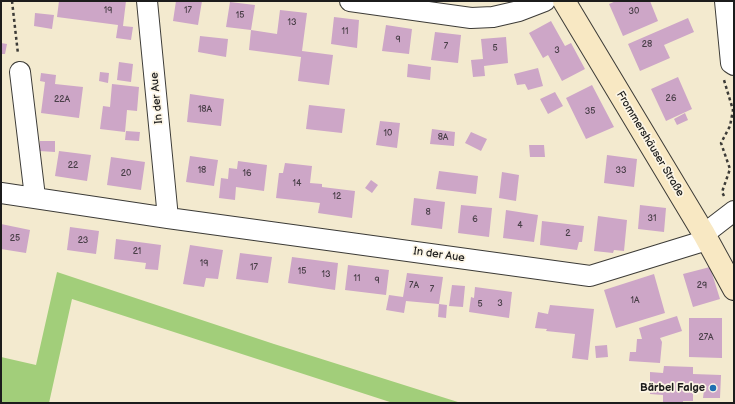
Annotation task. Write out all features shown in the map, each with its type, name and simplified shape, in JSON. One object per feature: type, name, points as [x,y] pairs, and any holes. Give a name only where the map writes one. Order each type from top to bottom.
[{"type":"main road","name":"Frommershäuser Straße","points":[[564,1],[705,237],[734,289]]},
{"type":"street","name":"In der Aue","points":[[147,1],[168,218]]},
{"type":"street","points":[[350,1],[471,18],[493,17],[519,12],[545,1]]},
{"type":"street","points":[[725,1],[731,63],[728,71]]},
{"type":"street","points":[[20,72],[35,197]]},
{"type":"street","name":"In der Aue","points":[[1,193],[168,218],[590,276],[705,237],[732,213]]},
{"type":"path","points":[[12,1],[20,72]]},
{"type":"path","points":[[728,71],[733,110],[730,126],[721,143],[730,169],[722,192],[732,213]]},
{"type":"green space","points":[[57,272],[274,344],[461,403],[393,403],[72,299],[49,403],[1,403],[1,357],[36,365]]},
{"type":"building","points":[[59,1],[126,1],[123,26],[133,27],[131,40],[116,38],[118,25],[57,17]]},
{"type":"building","points":[[176,1],[202,1],[198,25],[173,21]]},
{"type":"building","points":[[616,1],[650,1],[658,21],[623,36],[609,4]]},
{"type":"building","points":[[230,2],[255,5],[251,30],[226,27]]},
{"type":"building","points":[[280,10],[307,13],[302,51],[333,55],[329,85],[298,81],[301,57],[249,50],[251,30],[277,34]]},
{"type":"building","points":[[35,13],[54,15],[52,29],[34,26]]},
{"type":"building","points":[[334,17],[359,20],[357,48],[331,44]]},
{"type":"building","points":[[688,18],[694,32],[664,45],[670,58],[640,71],[628,44]]},
{"type":"building","points":[[551,21],[565,46],[571,43],[585,69],[562,81],[548,55],[543,58],[529,33]]},
{"type":"building","points":[[386,25],[412,29],[409,54],[382,51]]},
{"type":"building","points":[[435,32],[461,35],[458,63],[431,60]]},
{"type":"building","points":[[200,36],[228,39],[226,57],[198,52]]},
{"type":"building","points":[[506,37],[508,63],[484,66],[485,76],[473,77],[471,60],[483,59],[481,39]]},
{"type":"building","points":[[1,43],[7,44],[5,54],[1,54]]},
{"type":"building","points":[[119,62],[133,64],[131,82],[117,80]]},
{"type":"building","points":[[408,64],[431,67],[430,80],[407,77]]},
{"type":"building","points":[[538,68],[543,86],[528,90],[525,84],[517,85],[514,74]]},
{"type":"building","points":[[100,72],[109,73],[108,83],[99,81]]},
{"type":"building","points":[[41,73],[56,75],[55,84],[83,87],[79,118],[41,113],[45,82],[40,81]]},
{"type":"building","points":[[678,77],[692,109],[666,121],[651,89]]},
{"type":"building","points":[[112,84],[139,87],[137,111],[127,110],[125,132],[100,129],[103,106],[110,107]]},
{"type":"building","points":[[592,85],[614,127],[586,139],[566,98]]},
{"type":"building","points":[[555,92],[563,106],[548,114],[540,99]]},
{"type":"building","points":[[190,94],[224,99],[221,126],[187,122]]},
{"type":"building","points":[[309,105],[345,109],[342,133],[306,129]]},
{"type":"building","points":[[685,113],[688,120],[677,125],[674,119]]},
{"type":"building","points":[[380,121],[400,123],[397,148],[376,145]]},
{"type":"building","points":[[432,129],[455,132],[454,146],[430,144]]},
{"type":"building","points":[[126,131],[140,132],[139,141],[125,140]]},
{"type":"building","points":[[471,132],[487,139],[481,151],[465,143]]},
{"type":"building","points":[[40,141],[55,141],[55,152],[39,151]]},
{"type":"building","points":[[529,145],[544,145],[545,157],[530,157]]},
{"type":"building","points":[[59,151],[91,155],[87,181],[55,176]]},
{"type":"building","points":[[607,155],[637,159],[634,187],[604,183]]},
{"type":"building","points":[[190,156],[218,160],[214,186],[186,182]]},
{"type":"building","points":[[111,157],[145,162],[141,190],[107,185]]},
{"type":"building","points":[[238,161],[267,165],[264,191],[236,187],[235,200],[219,198],[221,178],[228,179],[229,168],[237,169]]},
{"type":"building","points":[[285,163],[312,166],[310,183],[322,184],[322,187],[355,191],[352,218],[318,213],[320,203],[276,198],[279,173],[283,173]]},
{"type":"building","points":[[439,171],[478,176],[476,194],[436,189]]},
{"type":"building","points":[[502,172],[519,175],[516,201],[499,198]]},
{"type":"building","points":[[371,180],[378,185],[372,193],[365,188]]},
{"type":"building","points":[[414,198],[445,202],[442,229],[411,225]]},
{"type":"building","points":[[461,205],[492,208],[489,237],[458,233]]},
{"type":"building","points":[[640,205],[666,208],[664,232],[638,229]]},
{"type":"building","points":[[506,210],[538,215],[534,242],[503,238]]},
{"type":"building","points":[[598,216],[627,220],[624,251],[614,250],[613,253],[594,251]]},
{"type":"building","points":[[542,221],[584,226],[582,242],[579,242],[577,250],[540,245]]},
{"type":"building","points":[[1,224],[30,230],[26,253],[1,249]]},
{"type":"building","points":[[70,227],[99,231],[96,254],[67,250]]},
{"type":"building","points":[[116,239],[161,245],[158,270],[145,269],[146,263],[114,259]]},
{"type":"building","points":[[190,245],[223,250],[218,279],[206,278],[204,287],[183,284]]},
{"type":"building","points":[[240,253],[272,257],[268,283],[236,279]]},
{"type":"building","points":[[292,257],[338,263],[335,290],[288,283]]},
{"type":"building","points":[[348,265],[389,270],[386,295],[345,290]]},
{"type":"building","points":[[710,267],[720,299],[693,307],[683,274]]},
{"type":"building","points":[[407,273],[443,277],[439,304],[406,301],[404,313],[386,310],[389,295],[403,297]]},
{"type":"building","points":[[654,274],[665,313],[616,328],[604,290]]},
{"type":"building","points":[[452,285],[465,286],[463,307],[449,306]]},
{"type":"building","points":[[475,287],[512,292],[509,318],[469,312],[471,297],[474,298]]},
{"type":"building","points":[[439,304],[447,305],[446,318],[438,317]]},
{"type":"building","points":[[550,305],[594,309],[588,360],[572,358],[575,334],[546,331],[547,329],[535,328],[538,312],[548,314]]},
{"type":"building","points":[[677,316],[682,331],[660,338],[662,342],[660,363],[629,361],[630,352],[636,352],[637,339],[642,339],[639,328]]},
{"type":"building","points":[[689,318],[722,318],[722,358],[689,357]]},
{"type":"building","points":[[607,345],[608,357],[596,358],[595,346]]},
{"type":"building","points":[[664,366],[693,367],[693,374],[721,375],[720,398],[703,398],[704,390],[693,390],[693,401],[683,401],[683,403],[663,403],[663,395],[650,394],[650,372],[663,373]]},
{"type":"place","name":"Bärbel Falge","points":[[713,388]]}]
